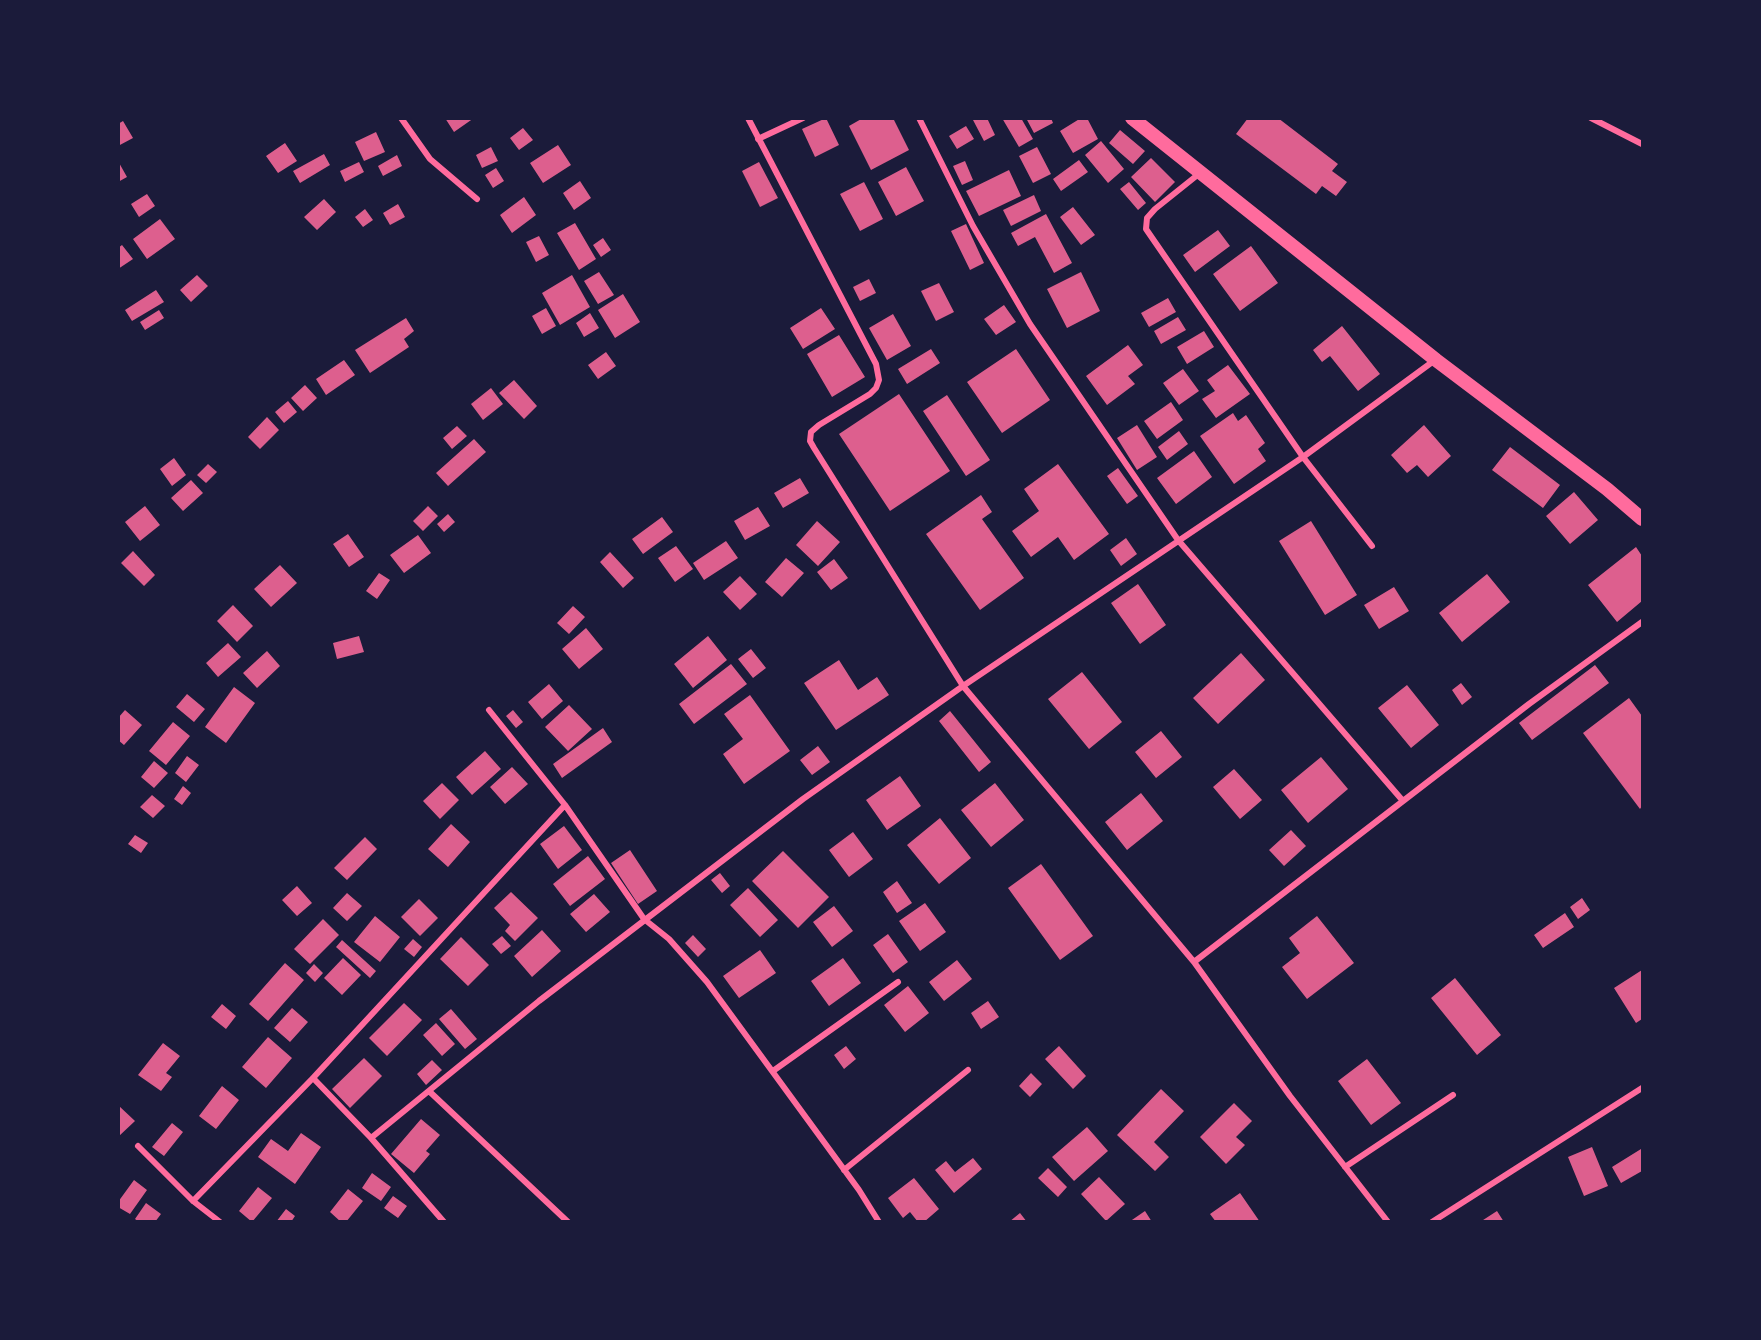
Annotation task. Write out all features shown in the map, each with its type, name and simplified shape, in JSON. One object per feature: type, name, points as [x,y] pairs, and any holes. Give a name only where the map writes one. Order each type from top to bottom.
[{"type":"main road","points":[[1132,118],[1436,360],[1607,489],[1642,519]]},
{"type":"street","points":[[401,118],[430,159],[477,199]]},
{"type":"street","points":[[748,118],[876,364],[879,380],[876,388],[811,432],[810,441],[814,448],[963,686],[1194,962],[1290,1096],[1388,1221]]},
{"type":"street","points":[[759,139],[803,118]]},
{"type":"street","points":[[920,118],[973,226],[1030,324],[1178,540],[1403,801]]},
{"type":"street","points":[[1591,118],[1601,121],[1642,144]]},
{"type":"street","points":[[1201,172],[1155,208],[1147,218],[1146,229],[1303,457],[1372,546]]},
{"type":"street","points":[[371,1138],[539,1001],[803,799],[963,686],[1303,457],[1436,360]]},
{"type":"street","points":[[1194,962],[1529,704],[1642,621]]},
{"type":"street","points":[[489,710],[565,805],[644,919],[669,939],[707,982],[879,1221]]},
{"type":"street","points":[[193,1201],[313,1078],[565,805]]},
{"type":"street","points":[[773,1071],[898,982]]},
{"type":"street","points":[[844,1170],[968,1070]]},
{"type":"street","points":[[313,1078],[371,1138],[444,1221]]},
{"type":"street","points":[[1432,1221],[1642,1089]]},
{"type":"street","points":[[430,1092],[568,1221]]},
{"type":"street","points":[[1345,1167],[1453,1095]]},
{"type":"street","points":[[138,1146],[193,1201],[220,1221]]},
{"type":"building","points":[[445,118],[474,118],[454,132]]},
{"type":"building","points":[[826,118],[839,145],[815,157],[802,129]]},
{"type":"building","points":[[863,118],[893,118],[909,150],[871,170],[849,126]]},
{"type":"building","points":[[987,118],[995,135],[984,141],[973,120]]},
{"type":"building","points":[[1002,118],[1021,118],[1033,139],[1019,147]]},
{"type":"building","points":[[1026,118],[1051,118],[1053,123],[1034,133]]},
{"type":"building","points":[[1081,118],[1087,118],[1098,139],[1073,153],[1060,131]]},
{"type":"building","points":[[1248,118],[1278,118],[1338,164],[1332,171],[1347,182],[1336,196],[1322,186],[1316,194],[1236,134]]},
{"type":"building","points":[[123,121],[133,138],[118,146],[118,124]]},
{"type":"building","points":[[966,126],[974,139],[957,149],[949,136]]},
{"type":"building","points":[[523,128],[533,140],[519,150],[510,138]]},
{"type":"building","points":[[1120,130],[1145,151],[1133,164],[1109,143]]},
{"type":"building","points":[[376,132],[385,152],[364,161],[355,142]]},
{"type":"building","points":[[1101,141],[1124,169],[1108,183],[1085,155]]},
{"type":"building","points":[[285,143],[297,161],[278,173],[266,156]]},
{"type":"building","points":[[558,145],[571,165],[543,183],[530,163]]},
{"type":"building","points":[[491,147],[498,161],[482,168],[476,155]]},
{"type":"building","points":[[1037,147],[1051,174],[1033,183],[1019,156]]},
{"type":"building","points":[[324,154],[330,165],[300,183],[293,171]]},
{"type":"building","points":[[397,155],[402,166],[383,176],[378,166]]},
{"type":"building","points":[[1151,158],[1175,182],[1155,202],[1131,177]]},
{"type":"building","points":[[1079,160],[1088,172],[1061,191],[1053,179]]},
{"type":"building","points":[[118,161],[127,177],[118,182]]},
{"type":"building","points":[[965,161],[973,180],[962,185],[953,166]]},
{"type":"building","points":[[359,162],[364,172],[345,182],[340,171]]},
{"type":"building","points":[[759,162],[778,198],[760,207],[742,171]]},
{"type":"building","points":[[906,167],[924,201],[896,216],[878,182]]},
{"type":"building","points":[[496,168],[504,181],[493,188],[485,175]]},
{"type":"building","points":[[1009,170],[1021,196],[979,216],[966,191]]},
{"type":"building","points":[[580,181],[591,198],[574,210],[563,193]]},
{"type":"building","points":[[864,182],[883,219],[860,231],[840,194]]},
{"type":"building","points":[[1129,182],[1146,203],[1138,210],[1120,189]]},
{"type":"building","points":[[147,194],[155,206],[139,217],[131,204]]},
{"type":"building","points":[[1034,195],[1041,211],[1011,226],[1003,210]]},
{"type":"building","points":[[524,197],[536,215],[512,233],[500,215]]},
{"type":"building","points":[[324,199],[336,212],[317,230],[304,217]]},
{"type":"building","points":[[398,204],[405,217],[390,225],[383,213]]},
{"type":"building","points":[[1073,207],[1095,235],[1081,245],[1060,217]]},
{"type":"building","points":[[365,209],[373,220],[363,227],[355,217]]},
{"type":"building","points":[[1046,214],[1072,263],[1054,273],[1035,237],[1018,246],[1011,233]]},
{"type":"building","points":[[160,219],[175,239],[147,259],[133,239]]},
{"type":"building","points":[[575,223],[596,259],[579,270],[557,233]]},
{"type":"building","points":[[966,224],[984,263],[970,270],[951,231]]},
{"type":"building","points":[[1218,230],[1230,246],[1195,272],[1183,255]]},
{"type":"building","points":[[539,236],[549,255],[536,262],[526,242]]},
{"type":"building","points":[[603,238],[611,250],[601,257],[593,245]]},
{"type":"building","points":[[122,245],[133,259],[118,269],[118,248]]},
{"type":"building","points":[[1251,246],[1278,283],[1240,311],[1213,274]]},
{"type":"building","points":[[599,272],[614,295],[598,304],[584,281]]},
{"type":"building","points":[[1081,272],[1100,311],[1067,328],[1047,289]]},
{"type":"building","points":[[197,275],[208,286],[191,302],[180,290]]},
{"type":"building","points":[[572,275],[590,307],[560,325],[542,293]]},
{"type":"building","points":[[869,279],[876,293],[860,301],[853,287]]},
{"type":"building","points":[[939,283],[954,312],[936,321],[921,291]]},
{"type":"building","points":[[156,290],[164,302],[132,321],[125,310]]},
{"type":"building","points":[[623,294],[640,322],[615,338],[598,310]]},
{"type":"building","points":[[1168,298],[1176,312],[1149,327],[1141,313]]},
{"type":"building","points":[[1004,305],[1016,322],[996,335],[984,319]]},
{"type":"building","points":[[546,308],[556,326],[542,334],[532,316]]},
{"type":"building","points":[[821,308],[835,329],[803,349],[790,328]]},
{"type":"building","points":[[159,310],[164,318],[145,330],[140,322]]},
{"type":"building","points":[[590,313],[599,328],[584,337],[576,323]]},
{"type":"building","points":[[893,314],[911,346],[887,360],[869,328]]},
{"type":"building","points":[[1178,317],[1186,330],[1161,344],[1154,331]]},
{"type":"building","points":[[406,318],[414,331],[404,339],[409,347],[370,373],[355,350]]},
{"type":"building","points":[[1342,326],[1380,374],[1358,391],[1330,356],[1322,362],[1313,350]]},
{"type":"building","points":[[1204,331],[1214,347],[1187,364],[1177,347]]},
{"type":"building","points":[[839,335],[865,377],[832,397],[807,354]]},
{"type":"building","points":[[1128,345],[1143,365],[1128,376],[1135,384],[1107,405],[1086,376]]},
{"type":"building","points":[[931,349],[940,363],[907,384],[898,369]]},
{"type":"building","points":[[1016,349],[1050,400],[1002,433],[967,382]]},
{"type":"building","points":[[606,352],[616,366],[598,379],[588,365]]},
{"type":"building","points":[[344,360],[355,375],[326,395],[316,379]]},
{"type":"building","points":[[1228,365],[1250,394],[1216,418],[1202,399],[1215,391],[1207,380]]},
{"type":"building","points":[[1183,369],[1199,391],[1179,405],[1163,383]]},
{"type":"building","points":[[514,380],[537,406],[524,419],[499,393]]},
{"type":"building","points":[[305,385],[317,398],[303,411],[291,398]]},
{"type":"building","points":[[491,388],[503,404],[483,420],[471,404]]},
{"type":"building","points":[[899,394],[950,471],[890,511],[839,434]]},
{"type":"building","points":[[947,395],[990,460],[966,476],[923,411]]},
{"type":"building","points":[[288,401],[297,412],[284,423],[275,412]]},
{"type":"building","points":[[1171,402],[1183,420],[1157,439],[1144,421]]},
{"type":"building","points":[[1233,413],[1238,421],[1246,415],[1265,443],[1258,449],[1266,461],[1234,484],[1200,436]]},
{"type":"building","points":[[267,417],[279,430],[260,449],[248,437]]},
{"type":"building","points":[[1137,425],[1157,457],[1137,470],[1117,438]]},
{"type":"building","points":[[1424,425],[1451,456],[1428,477],[1417,465],[1407,473],[1391,455]]},
{"type":"building","points":[[457,426],[467,436],[452,449],[443,438]]},
{"type":"building","points":[[1179,431],[1188,444],[1167,460],[1158,447]]},
{"type":"building","points":[[474,439],[486,452],[448,486],[436,473]]},
{"type":"building","points":[[1510,447],[1560,485],[1543,508],[1492,470]]},
{"type":"building","points":[[1194,451],[1212,477],[1176,504],[1157,478]]},
{"type":"building","points":[[174,458],[186,475],[172,486],[160,469]]},
{"type":"building","points":[[208,464],[217,472],[206,483],[197,475]]},
{"type":"building","points":[[1058,464],[1109,534],[1074,560],[1058,537],[1031,557],[1012,531],[1039,511],[1024,489]]},
{"type":"building","points":[[1118,468],[1138,496],[1127,504],[1107,476]]},
{"type":"building","points":[[800,478],[809,493],[783,508],[774,493]]},
{"type":"building","points":[[191,480],[203,493],[183,511],[171,498]]},
{"type":"building","points":[[1574,492],[1598,520],[1570,544],[1546,516]]},
{"type":"building","points":[[981,495],[992,512],[982,519],[1024,578],[980,610],[926,534]]},
{"type":"building","points":[[145,506],[160,525],[140,541],[125,522]]},
{"type":"building","points":[[428,506],[438,516],[423,531],[413,521]]},
{"type":"building","points":[[758,507],[770,526],[745,540],[734,521]]},
{"type":"building","points":[[448,514],[455,522],[444,532],[437,524]]},
{"type":"building","points":[[662,517],[673,532],[643,554],[632,539]]},
{"type":"building","points":[[817,521],[840,542],[818,566],[796,545]]},
{"type":"building","points":[[1311,521],[1357,595],[1325,615],[1279,541]]},
{"type":"building","points":[[348,534],[364,557],[349,567],[333,544]]},
{"type":"building","points":[[418,535],[431,553],[404,573],[390,555]]},
{"type":"building","points":[[1126,538],[1137,554],[1121,566],[1110,550]]},
{"type":"building","points":[[726,541],[738,558],[704,580],[693,563]]},
{"type":"building","points":[[676,546],[693,569],[675,582],[658,558]]},
{"type":"building","points":[[1636,547],[1642,556],[1642,601],[1617,622],[1588,585]]},
{"type":"building","points":[[133,551],[155,575],[144,586],[121,563]]},
{"type":"building","points":[[610,552],[634,578],[623,588],[600,562]]},
{"type":"building","points":[[786,558],[804,573],[782,597],[765,582]]},
{"type":"building","points":[[834,559],[848,578],[831,590],[817,572]]},
{"type":"building","points":[[280,565],[297,583],[271,607],[254,589]]},
{"type":"building","points":[[379,573],[390,580],[377,599],[366,591]]},
{"type":"building","points":[[1487,574],[1510,602],[1462,642],[1439,613]]},
{"type":"building","points":[[740,576],[757,594],[740,610],[723,592]]},
{"type":"building","points":[[1138,584],[1166,625],[1140,644],[1111,603]]},
{"type":"building","points":[[1394,587],[1409,611],[1379,629],[1364,605]]},
{"type":"building","points":[[233,605],[253,626],[237,642],[217,621]]},
{"type":"building","points":[[573,606],[585,617],[569,634],[557,623]]},
{"type":"building","points":[[586,628],[603,649],[579,669],[562,649]]},
{"type":"building","points":[[359,636],[364,652],[337,659],[333,643]]},
{"type":"building","points":[[708,636],[727,660],[693,688],[674,664]]},
{"type":"building","points":[[228,643],[241,657],[218,677],[206,663]]},
{"type":"building","points":[[751,649],[766,668],[753,678],[738,659]]},
{"type":"building","points":[[267,651],[280,666],[257,688],[243,673]]},
{"type":"building","points":[[1241,653],[1265,680],[1218,724],[1193,698]]},
{"type":"building","points":[[839,660],[858,690],[877,677],[889,695],[836,730],[804,683]]},
{"type":"building","points":[[731,664],[747,684],[694,724],[679,704]]},
{"type":"building","points":[[1595,665],[1609,683],[1532,740],[1519,723]]},
{"type":"building","points":[[1082,672],[1122,722],[1089,749],[1048,699]]},
{"type":"building","points":[[1461,683],[1472,697],[1462,705],[1452,690]]},
{"type":"building","points":[[549,684],[563,701],[542,719],[528,702]]},
{"type":"building","points":[[1407,685],[1439,725],[1411,748],[1378,708]]},
{"type":"building","points":[[234,687],[255,703],[226,743],[205,727]]},
{"type":"building","points":[[187,694],[205,709],[194,722],[176,707]]},
{"type":"building","points":[[750,695],[790,751],[744,784],[723,754],[743,739],[724,714]]},
{"type":"building","points":[[1629,698],[1642,716],[1642,806],[1640,809],[1583,733]]},
{"type":"building","points":[[569,705],[592,729],[568,751],[545,727]]},
{"type":"building","points":[[125,710],[142,725],[124,745],[118,740],[118,718]]},
{"type":"building","points":[[513,710],[523,722],[516,728],[506,716]]},
{"type":"building","points":[[950,711],[991,762],[979,772],[939,721]]},
{"type":"building","points":[[173,722],[190,736],[166,765],[149,751]]},
{"type":"building","points":[[603,728],[612,742],[562,778],[553,764]]},
{"type":"building","points":[[1161,731],[1182,757],[1156,778],[1135,752]]},
{"type":"building","points":[[818,746],[830,762],[812,775],[800,760]]},
{"type":"building","points":[[485,751],[501,769],[472,795],[456,777]]},
{"type":"building","points":[[187,756],[199,765],[186,782],[175,773]]},
{"type":"building","points":[[1321,757],[1348,789],[1308,823],[1281,790]]},
{"type":"building","points":[[154,761],[168,773],[154,788],[141,777]]},
{"type":"building","points":[[512,767],[528,784],[505,804],[490,787]]},
{"type":"building","points":[[1234,769],[1262,800],[1240,819],[1213,787]]},
{"type":"building","points":[[900,776],[921,806],[887,830],[866,800]]},
{"type":"building","points":[[442,783],[459,800],[440,819],[423,801]]},
{"type":"building","points":[[995,783],[1024,820],[991,847],[961,810]]},
{"type":"building","points":[[183,786],[191,793],[182,805],[174,799]]},
{"type":"building","points":[[1141,793],[1163,821],[1127,850],[1105,822]]},
{"type":"building","points":[[152,795],[165,806],[153,818],[140,807]]},
{"type":"building","points":[[940,818],[971,858],[939,884],[907,845]]},
{"type":"building","points":[[451,824],[470,842],[448,867],[428,849]]},
{"type":"building","points":[[564,826],[582,850],[558,869],[540,844]]},
{"type":"building","points":[[1291,830],[1306,846],[1284,866],[1269,850]]},
{"type":"building","points":[[853,832],[873,859],[849,877],[829,850]]},
{"type":"building","points":[[135,835],[148,843],[141,853],[128,844]]},
{"type":"building","points":[[365,837],[377,849],[347,880],[334,868]]},
{"type":"building","points":[[630,850],[657,891],[638,904],[611,863]]},
{"type":"building","points":[[783,851],[829,897],[798,928],[752,881]]},
{"type":"building","points":[[588,856],[605,879],[570,906],[553,884]]},
{"type":"building","points":[[1041,864],[1093,936],[1060,960],[1008,888]]},
{"type":"building","points":[[720,873],[730,886],[722,893],[711,880]]},
{"type":"building","points":[[897,881],[912,903],[897,913],[883,892]]},
{"type":"building","points":[[297,886],[312,903],[297,916],[282,900]]},
{"type":"building","points":[[748,888],[778,920],[760,937],[730,905]]},
{"type":"building","points":[[511,892],[538,918],[515,941],[505,931],[510,925],[494,908]]},
{"type":"building","points":[[347,893],[362,906],[347,921],[333,908]]},
{"type":"building","points":[[594,894],[610,912],[586,932],[570,914]]},
{"type":"building","points":[[1582,898],[1590,910],[1578,919],[1570,907]]},
{"type":"building","points":[[419,899],[438,918],[420,936],[401,917]]},
{"type":"building","points":[[925,903],[946,932],[920,951],[899,921]]},
{"type":"building","points":[[834,906],[853,931],[832,947],[813,922]]},
{"type":"building","points":[[1565,913],[1574,927],[1543,948],[1534,935]]},
{"type":"building","points":[[375,916],[400,937],[380,962],[354,942]]},
{"type":"building","points":[[1317,916],[1354,963],[1307,999],[1282,967],[1300,953],[1289,938]]},
{"type":"building","points":[[323,919],[339,935],[310,964],[294,949]]},
{"type":"building","points":[[542,930],[561,951],[532,977],[514,956]]},
{"type":"building","points":[[888,934],[908,962],[893,973],[873,945]]},
{"type":"building","points":[[693,935],[706,949],[698,957],[685,943]]},
{"type":"building","points":[[502,936],[511,946],[501,954],[492,944]]},
{"type":"building","points":[[461,937],[489,965],[468,986],[440,959]]},
{"type":"building","points":[[413,939],[422,947],[414,957],[404,949]]},
{"type":"building","points":[[342,940],[376,971],[370,978],[336,947]]},
{"type":"building","points":[[760,950],[776,973],[739,998],[723,976]]},
{"type":"building","points":[[343,958],[361,975],[342,995],[324,978]]},
{"type":"building","points":[[843,958],[861,983],[829,1006],[811,981]]},
{"type":"building","points":[[957,960],[972,979],[944,1001],[929,982]]},
{"type":"building","points":[[285,963],[304,980],[268,1021],[249,1004]]},
{"type":"building","points":[[314,964],[323,973],[315,982],[306,973]]},
{"type":"building","points":[[1642,970],[1642,1019],[1636,1023],[1614,988]]},
{"type":"building","points":[[1455,978],[1501,1035],[1477,1055],[1431,998]]},
{"type":"building","points":[[908,986],[929,1013],[905,1032],[884,1005]]},
{"type":"building","points":[[988,1001],[999,1017],[981,1029],[971,1013]]},
{"type":"building","points":[[404,1003],[422,1020],[387,1056],[369,1038]]},
{"type":"building","points":[[222,1004],[236,1016],[226,1029],[211,1017]]},
{"type":"building","points":[[292,1008],[308,1022],[290,1042],[274,1028]]},
{"type":"building","points":[[451,1009],[477,1039],[465,1049],[439,1019]]},
{"type":"building","points":[[436,1023],[455,1044],[442,1056],[423,1035]]},
{"type":"building","points":[[268,1037],[292,1058],[266,1088],[242,1067]]},
{"type":"building","points":[[163,1043],[180,1056],[166,1073],[172,1077],[161,1091],[138,1075]]},
{"type":"building","points":[[846,1046],[856,1059],[844,1069],[834,1055]]},
{"type":"building","points":[[1059,1046],[1086,1076],[1073,1089],[1045,1059]]},
{"type":"building","points":[[364,1058],[382,1076],[350,1108],[332,1089]]},
{"type":"building","points":[[1367,1059],[1401,1103],[1371,1125],[1338,1081]]},
{"type":"building","points":[[432,1060],[442,1070],[426,1085],[417,1074]]},
{"type":"building","points":[[1031,1073],[1042,1084],[1030,1097],[1019,1086]]},
{"type":"building","points":[[222,1086],[239,1100],[216,1129],[199,1116]]},
{"type":"building","points":[[1161,1089],[1184,1111],[1154,1142],[1169,1157],[1155,1171],[1117,1135]]},
{"type":"building","points":[[1234,1103],[1252,1121],[1236,1137],[1245,1145],[1226,1164],[1200,1137]]},
{"type":"building","points":[[118,1105],[135,1121],[118,1137]]},
{"type":"building","points":[[421,1119],[440,1135],[426,1151],[430,1154],[414,1173],[391,1154]]},
{"type":"building","points":[[172,1123],[183,1132],[164,1156],[152,1147]]},
{"type":"building","points":[[1087,1127],[1108,1151],[1074,1181],[1052,1157]]},
{"type":"building","points":[[301,1133],[321,1147],[295,1184],[258,1157],[271,1139],[288,1151]]},
{"type":"building","points":[[1592,1147],[1608,1186],[1584,1196],[1568,1157]]},
{"type":"building","points":[[1641,1149],[1642,1171],[1621,1183],[1612,1167]]},
{"type":"building","points":[[973,1158],[982,1169],[954,1193],[935,1170],[946,1161],[955,1172]]},
{"type":"building","points":[[1048,1168],[1067,1187],[1058,1197],[1038,1178]]},
{"type":"building","points":[[372,1173],[391,1187],[381,1201],[362,1188]]},
{"type":"building","points":[[1099,1177],[1125,1204],[1106,1221],[1081,1194]]},
{"type":"building","points":[[914,1178],[939,1209],[924,1222],[918,1222],[910,1212],[903,1218],[888,1198]]},
{"type":"building","points":[[134,1180],[147,1190],[130,1214],[118,1207],[118,1202]]},
{"type":"building","points":[[258,1187],[272,1198],[252,1222],[239,1211]]},
{"type":"building","points":[[348,1189],[363,1201],[346,1222],[341,1222],[330,1212]]},
{"type":"building","points":[[1240,1193],[1260,1222],[1216,1222],[1210,1214]]},
{"type":"building","points":[[393,1196],[407,1206],[398,1218],[384,1208]]},
{"type":"building","points":[[146,1203],[161,1214],[155,1222],[139,1222],[135,1219]]},
{"type":"building","points":[[286,1209],[295,1216],[291,1222],[276,1222]]},
{"type":"building","points":[[1145,1211],[1152,1222],[1129,1222]]},
{"type":"building","points":[[1497,1211],[1504,1222],[1480,1222]]},
{"type":"building","points":[[1020,1213],[1027,1222],[1009,1222]]}]
